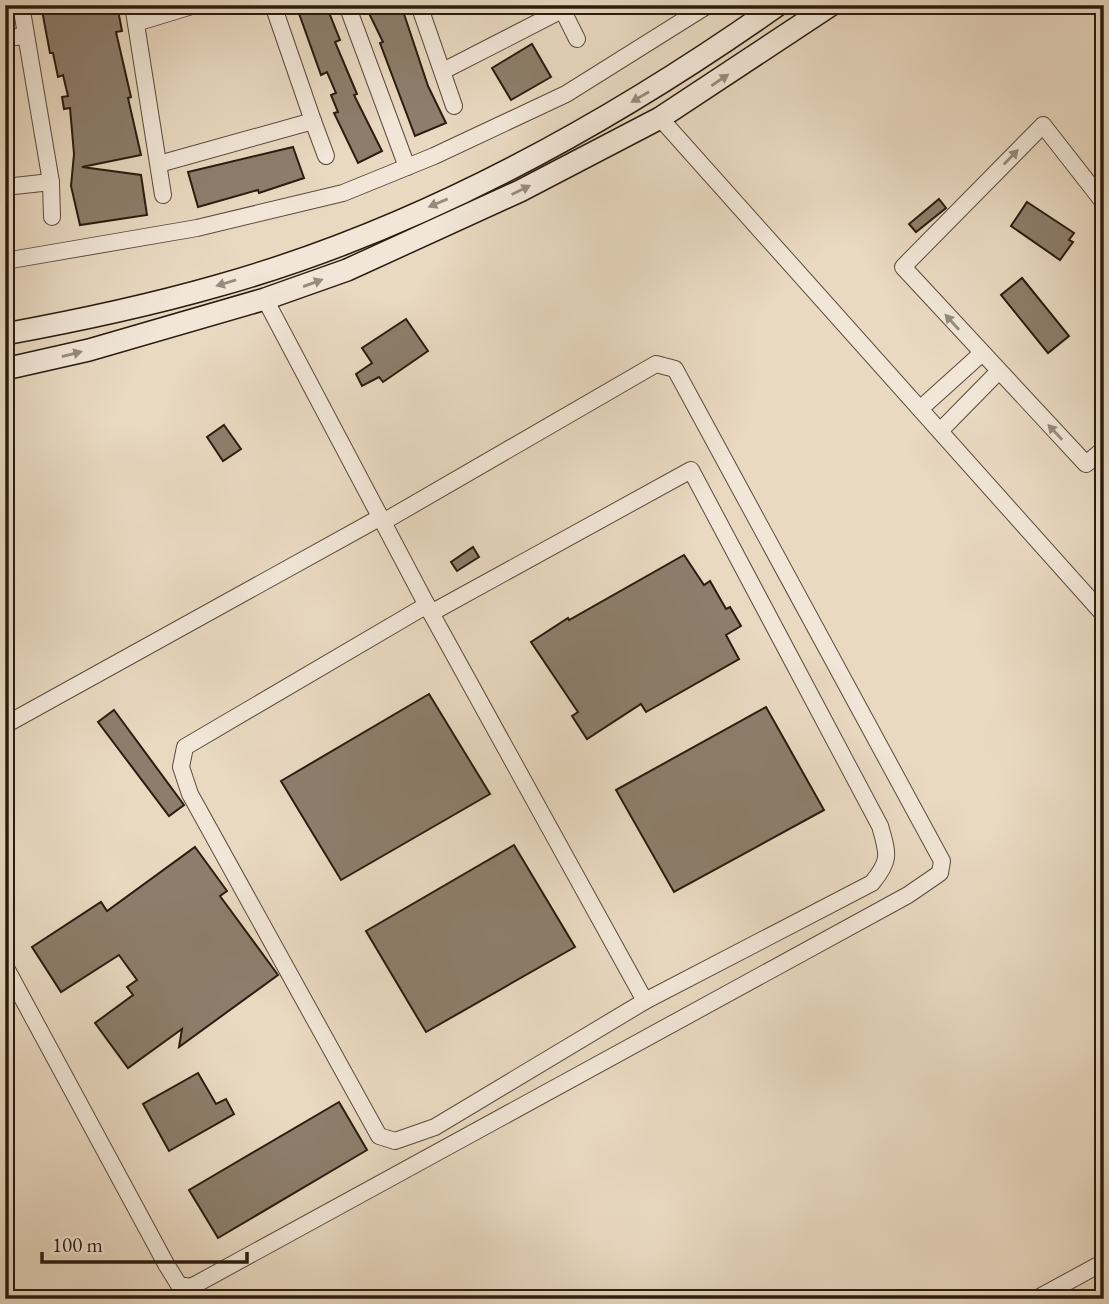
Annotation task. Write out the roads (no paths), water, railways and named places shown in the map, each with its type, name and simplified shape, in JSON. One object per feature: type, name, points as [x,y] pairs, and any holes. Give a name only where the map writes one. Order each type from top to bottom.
[{"type":"street","points":[[22,5],[51,182],[52,217]]},
{"type":"street","points":[[133,5],[163,195]]},
{"type":"street","points":[[136,23],[195,5]]},
{"type":"street","points":[[273,5],[326,156]]},
{"type":"street","points":[[347,5],[407,167]]},
{"type":"street","points":[[419,5],[454,106]]},
{"type":"street","points":[[5,261],[237,218],[343,193],[407,167],[566,94],[708,5]]},
{"type":"street","points":[[5,334],[78,321],[217,286],[382,227],[457,194],[640,97],[778,5]]},
{"type":"street","points":[[5,369],[89,350],[265,299],[347,270],[520,191],[660,117],[831,5]]},
{"type":"street","points":[[443,71],[561,8],[577,38]]},
{"type":"street","points":[[5,38],[26,36]]},
{"type":"street","points":[[660,117],[1104,615]]},
{"type":"street","points":[[159,164],[313,121]]},
{"type":"street","points":[[1104,203],[1043,125],[903,267],[1086,464],[1104,449]]},
{"type":"street","points":[[5,187],[51,182]]},
{"type":"street","points":[[265,299],[429,609],[645,1001]]},
{"type":"street","points":[[920,409],[981,354]]},
{"type":"street","points":[[5,725],[382,519],[656,364],[675,369],[942,861],[940,873],[908,895],[191,1287],[179,1285],[166,1264],[5,966]]},
{"type":"street","points":[[940,431],[999,371]]},
{"type":"street","points":[[691,470],[880,826],[888,854],[886,866],[872,883],[645,1001],[435,1127],[396,1141],[379,1136],[190,794],[181,767],[185,747],[429,609],[691,470]]},
{"type":"street","points":[[1036,1299],[1104,1262]]}]
